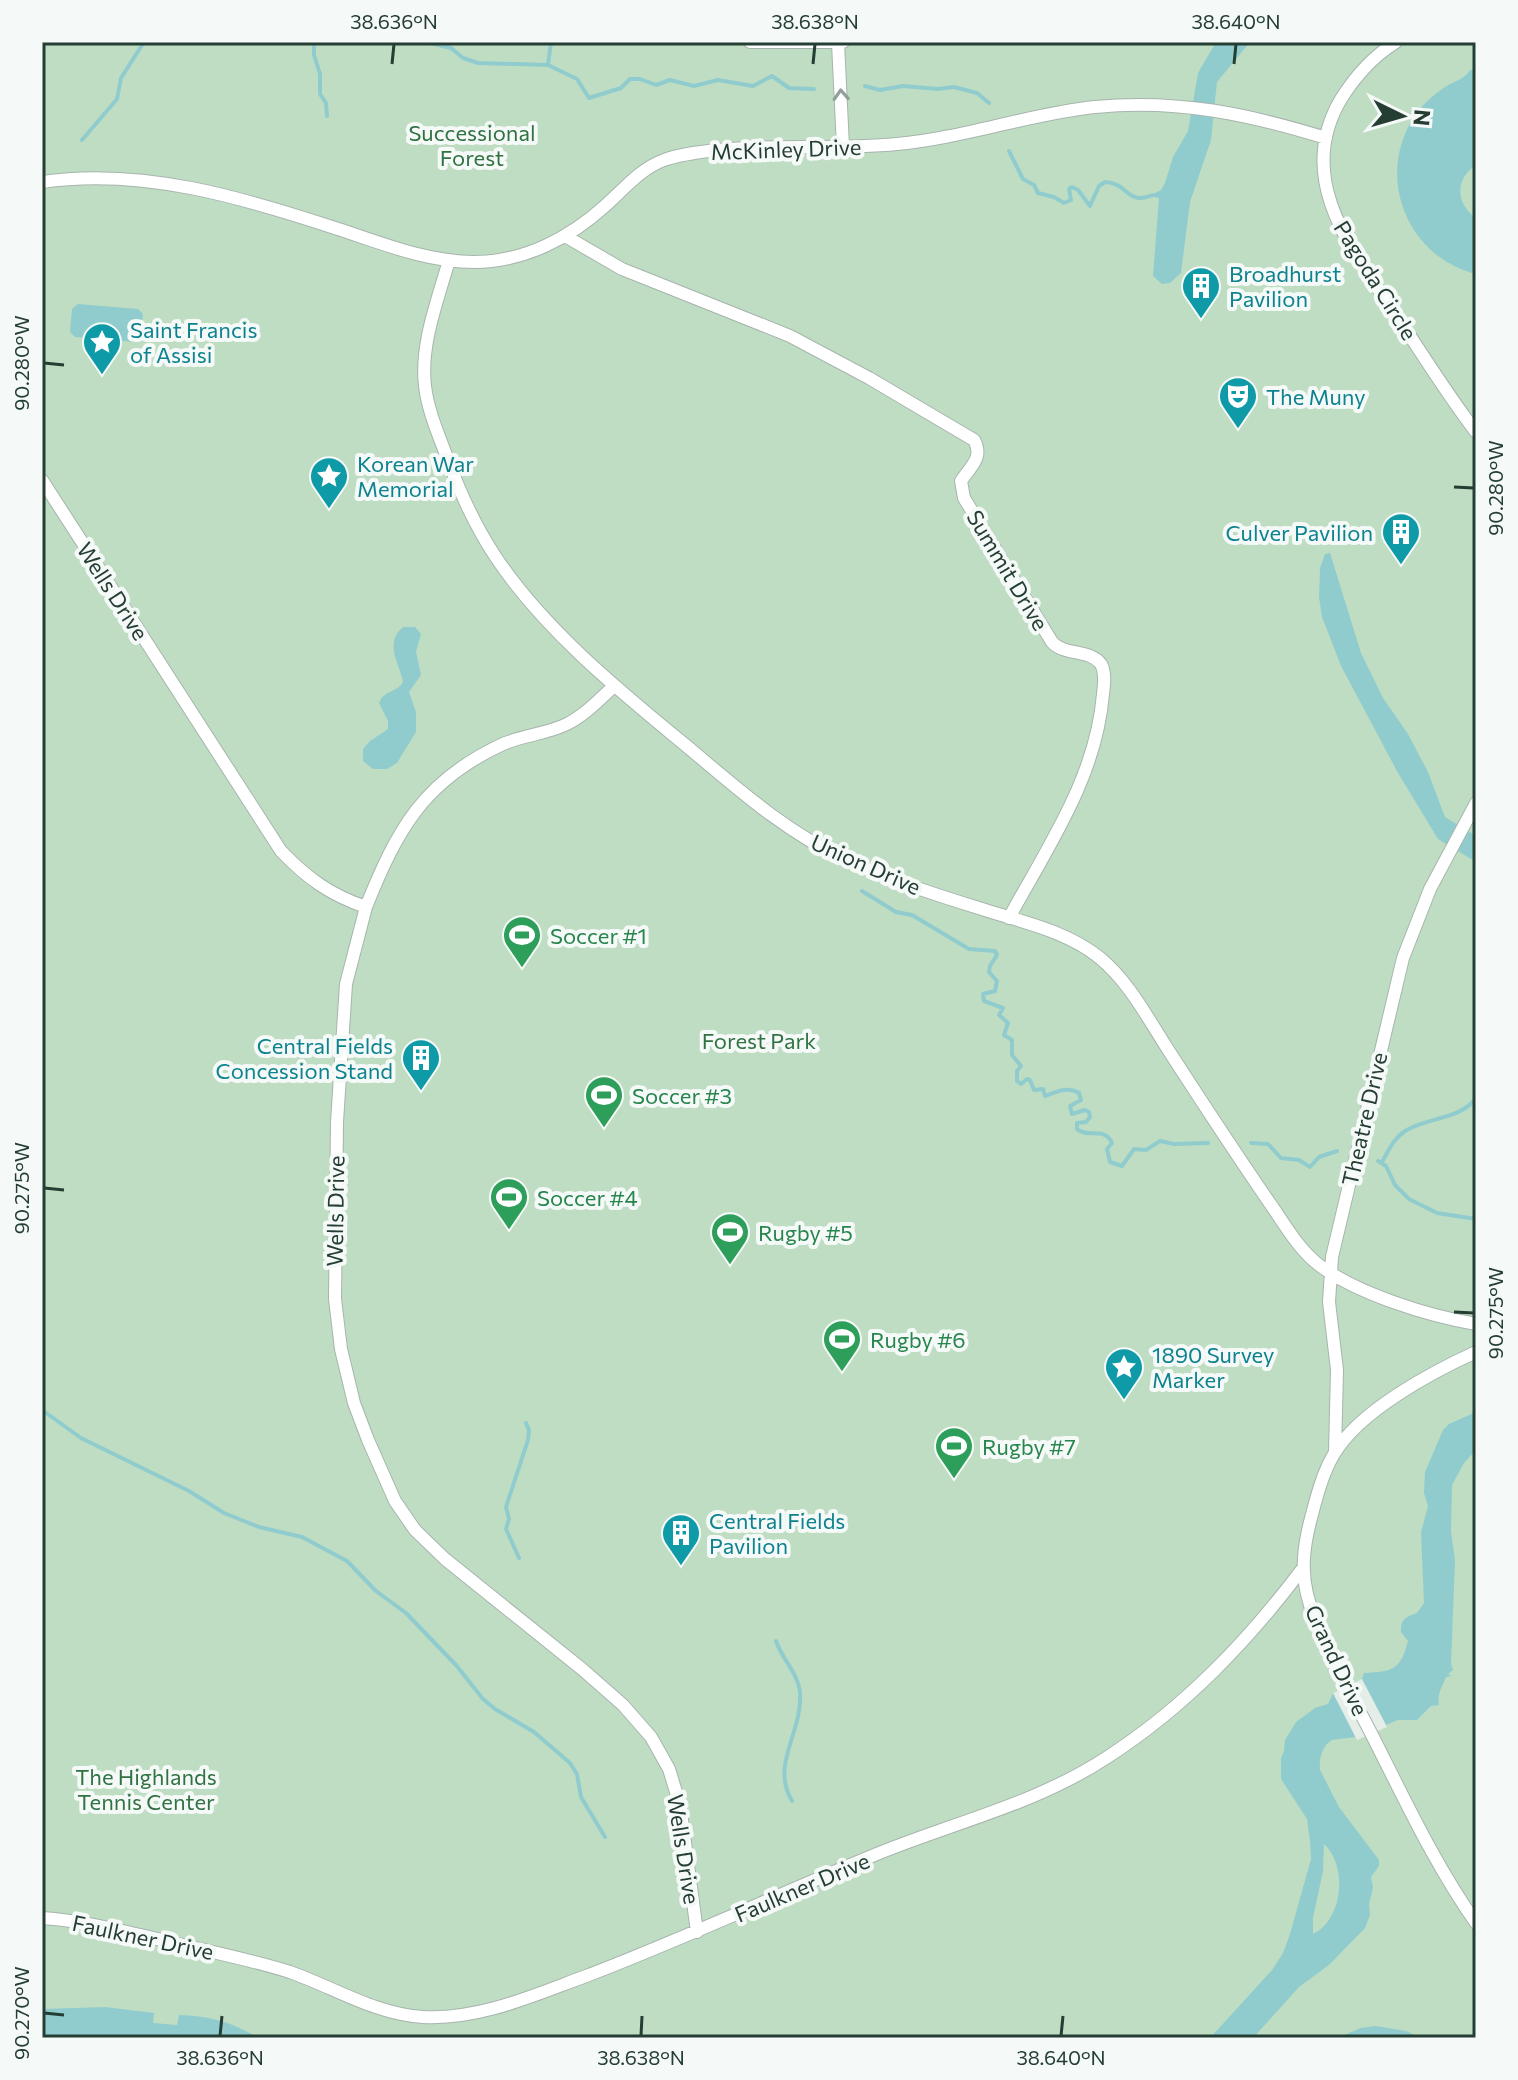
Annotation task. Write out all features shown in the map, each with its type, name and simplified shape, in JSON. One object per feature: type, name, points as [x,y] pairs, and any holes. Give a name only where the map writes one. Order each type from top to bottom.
[{"type":"street","points":[[750,42],[845,42]]},
{"type":"street","name":"Pagoda Circle","points":[[1396,42],[1360,70],[1338,105],[1326,138],[1324,180],[1342,231],[1476,432]]},
{"type":"street","points":[[838,43],[843,147]]},
{"type":"street","name":"McKinley Drive","points":[[42,182],[115,180],[192,188],[449,260],[472,262],[509,258],[548,245],[607,205],[636,176],[664,160],[684,154],[739,148],[843,147],[912,142],[1094,107],[1155,105],[1218,110],[1261,118],[1326,138]]},
{"type":"street","name":"Summit Drive","points":[[565,236],[622,269],[790,336],[974,440],[977,446],[976,462],[961,481],[964,498],[1052,642],[1061,650],[1096,660],[1104,674],[1099,724],[1085,777],[1009,918]]},
{"type":"street","name":"Union Drive","points":[[449,260],[430,330],[424,370],[431,411],[458,485],[494,555],[516,585],[614,686],[760,807],[808,840],[878,874],[1077,942],[1109,965],[1299,1245],[1329,1272],[1414,1309],[1476,1324]]},
{"type":"street","name":"Wells Drive","points":[[42,480],[281,851],[315,883],[343,899],[366,907],[346,984],[336,1135],[335,1299],[341,1349],[354,1403],[388,1486],[415,1530],[445,1559],[582,1669],[623,1705],[651,1737],[669,1769],[680,1805],[697,1932]]},
{"type":"street","points":[[366,907],[407,820],[447,778],[465,764],[506,743],[567,724],[591,708],[614,686]]},
{"type":"street","name":"Theatre Drive","points":[[1335,1452],[1337,1370],[1329,1302],[1329,1272],[1403,958],[1425,900],[1476,803]]},
{"type":"street","name":"Grand Drive","points":[[1476,1352],[1427,1377],[1388,1402],[1360,1425],[1335,1452],[1313,1510],[1303,1568],[1313,1613],[1347,1686],[1435,1858],[1476,1923]]},
{"type":"street","name":"Faulkner Drive","points":[[42,1918],[97,1925],[277,1968],[382,2010],[425,2017],[488,2011],[697,1932],[903,1843],[997,1812],[1076,1777],[1134,1739],[1188,1697],[1259,1624],[1303,1568]]},
{"type":"green space","name":"Forest Park","points":[[42,42],[1476,42],[1476,2038],[42,2038]]},
{"type":"water","points":[[1216,42],[1250,42],[1217,82],[1211,140],[1190,202],[1181,273],[1170,283],[1162,284],[1153,276],[1159,198],[1149,196],[1161,190],[1173,157],[1188,131],[1198,73]]},
{"type":"water","points":[[1470,70],[1476,70],[1476,165],[1464,177],[1460,191],[1464,205],[1476,218],[1476,274],[1452,265],[1432,251],[1416,233],[1404,212],[1398,189],[1398,164],[1403,140],[1414,117],[1436,93]]},
{"type":"water","points":[[78,304],[138,309],[143,314],[141,337],[135,342],[75,337],[70,332],[72,309]]},
{"type":"water","points":[[1330,553],[1361,653],[1383,698],[1408,734],[1428,772],[1445,817],[1476,836],[1476,862],[1438,839],[1398,773],[1341,666],[1322,617],[1319,597],[1320,568],[1325,554]]},
{"type":"water","points":[[403,627],[415,627],[421,634],[416,652],[421,675],[409,692],[416,712],[416,732],[397,763],[387,769],[373,769],[363,761],[363,749],[388,729],[388,721],[379,703],[403,682],[394,653],[394,640]]},
{"type":"water","points":[[1476,1412],[1476,1450],[1464,1463],[1452,1485],[1451,1532],[1455,1560],[1453,1670],[1448,1674],[1452,1676],[1446,1677],[1439,1694],[1439,1705],[1431,1706],[1417,1720],[1398,1720],[1355,1737],[1332,1740],[1321,1757],[1320,1770],[1339,1807],[1379,1860],[1379,1866],[1371,1877],[1370,1915],[1365,1928],[1329,1965],[1299,1987],[1253,2038],[1210,2038],[1272,1970],[1283,1953],[1311,1859],[1307,1819],[1281,1779],[1285,1740],[1296,1722],[1315,1708],[1328,1704],[1333,1693],[1362,1679],[1364,1673],[1394,1668],[1402,1658],[1408,1641],[1401,1632],[1403,1621],[1417,1613],[1424,1603],[1421,1532],[1428,1506],[1424,1493],[1425,1472],[1443,1430]],"holes":[[[1324,1844],[1332,1854],[1339,1878],[1336,1905],[1331,1917],[1313,1934]]]},
{"type":"water","points":[[105,2007],[154,2013],[153,2023],[177,2025],[179,2015],[211,2018],[259,2038],[42,2038],[42,2009]]},
{"type":"water","points":[[1376,2026],[1406,2031],[1421,2038],[1337,2038],[1361,2028]]},
{"type":"pier","points":[[1362,1679],[1387,1727],[1357,1740],[1333,1693]]},
{"type":"waterway","points":[[82,140],[117,99],[121,78],[144,42]]},
{"type":"waterway","points":[[314,42],[320,94],[326,103],[327,116]]},
{"type":"waterway","points":[[426,42],[451,48],[463,58],[478,63],[548,65],[577,79],[589,98],[621,88],[630,79],[656,85],[670,80],[694,86],[718,80],[753,86],[772,76],[789,88],[814,89]]},
{"type":"waterway","points":[[548,65],[551,42]]},
{"type":"waterway","points":[[865,86],[880,90],[903,86],[954,87],[977,93],[989,103]]},
{"type":"waterway","points":[[1009,151],[1023,179],[1034,185],[1038,193],[1064,203],[1071,200],[1069,189],[1072,187],[1090,206],[1099,186],[1105,182],[1113,183],[1137,198],[1153,195]]},
{"type":"waterway","points":[[862,891],[896,912],[912,915],[969,949],[995,951],[997,955],[989,972],[997,981],[995,991],[983,994],[984,1001],[1003,1008],[999,1015],[1008,1023],[1004,1035],[1012,1040],[1012,1055],[1021,1066],[1017,1071],[1017,1081],[1021,1084],[1030,1080],[1034,1090],[1043,1089],[1045,1096],[1066,1090],[1079,1093],[1081,1100],[1070,1106],[1072,1114],[1085,1110],[1090,1117],[1086,1122],[1077,1123],[1077,1129],[1109,1138],[1112,1143],[1107,1149],[1110,1162],[1122,1166],[1134,1149],[1146,1150],[1160,1141],[1174,1144],[1208,1143]]},
{"type":"waterway","points":[[1382,1162],[1394,1141],[1405,1131],[1461,1110],[1476,1098]]},
{"type":"waterway","points":[[1251,1143],[1268,1144],[1281,1158],[1299,1160],[1310,1167],[1319,1157],[1337,1151]]},
{"type":"waterway","points":[[1378,1161],[1386,1166],[1395,1185],[1409,1199],[1437,1213],[1476,1219]]},
{"type":"waterway","points":[[42,1410],[81,1438],[189,1491],[224,1513],[259,1527],[302,1537],[347,1561],[376,1591],[406,1613],[456,1665],[483,1699],[534,1732],[570,1763],[577,1774],[581,1797],[605,1837]]},
{"type":"waterway","points":[[519,1558],[506,1529],[509,1519],[506,1507],[528,1440],[526,1423]]},
{"type":"waterway","points":[[776,1641],[800,1692],[800,1707],[784,1774],[792,1801]]},
{"type":"place","name":"Broadhurst Pavilion","points":[[1201,320]]},
{"type":"place","name":"Saint Francis of Assisi","points":[[102,376]]},
{"type":"place","name":"The Muny","points":[[1238,430]]},
{"type":"place","name":"Korean War Memorial","points":[[329,510]]},
{"type":"place","name":"Culver Pavilion","points":[[1401,566]]},
{"type":"place","name":"Soccer #1","points":[[522,969]]},
{"type":"place","name":"Central Fields Concession Stand","points":[[421,1092]]},
{"type":"place","name":"Soccer #3","points":[[604,1129]]},
{"type":"place","name":"Soccer #4","points":[[509,1231]]},
{"type":"place","name":"Rugby #5","points":[[730,1266]]},
{"type":"place","name":"Rugby #6","points":[[842,1373]]},
{"type":"place","name":"1890 Survey Marker","points":[[1124,1401]]},
{"type":"place","name":"Rugby #7","points":[[954,1480]]},
{"type":"place","name":"Central Fields Pavilion","points":[[681,1567]]},
{"type":"park label","name":"Successional Forest","points":[[472,144]]},
{"type":"park label","name":"The Highlands Tennis Center","points":[[146,1788]]}]
